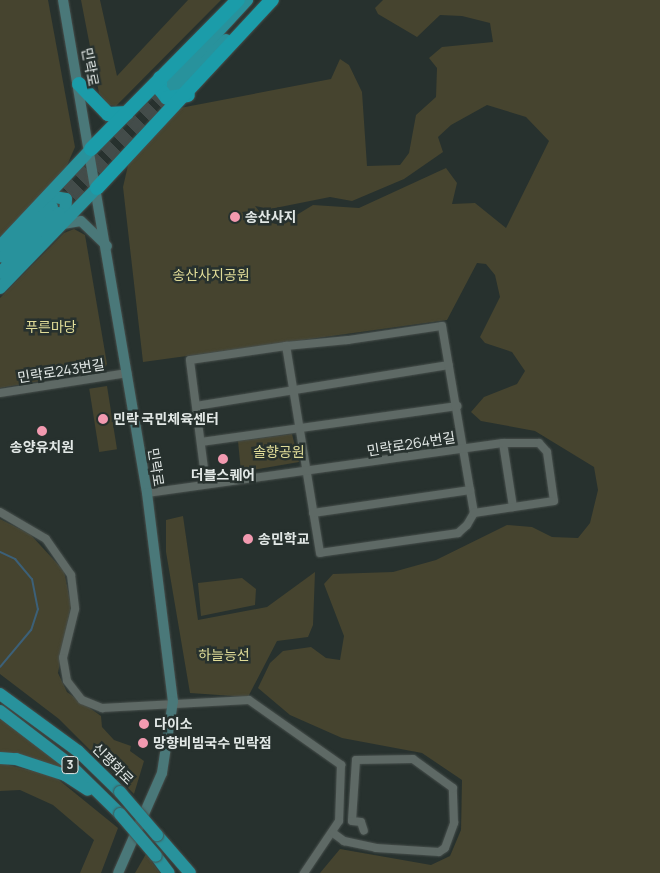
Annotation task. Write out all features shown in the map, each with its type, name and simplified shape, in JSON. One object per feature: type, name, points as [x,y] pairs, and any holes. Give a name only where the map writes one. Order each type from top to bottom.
[{"type":"highway","points":[[168,86],[238,0]]},
{"type":"highway","points":[[188,95],[167,98],[160,89],[168,86],[247,0]]},
{"type":"highway","points":[[0,288],[55,210],[91,149],[127,113],[168,86],[266,0]]},
{"type":"highway","points":[[0,246],[55,210],[97,188],[188,95],[272,0]]},
{"type":"highway","points":[[79,84],[108,114],[127,113]]},
{"type":"highway","points":[[0,260],[55,210]]},
{"type":"highway","points":[[0,273],[55,210]]},
{"type":"highway","name":"신평화로","points":[[0,694],[27,711],[120,792],[190,873]]},
{"type":"highway","name":"3","points":[[0,711],[16,721],[117,810],[169,873]]},
{"type":"highway","points":[[0,758],[16,758],[64,774],[117,810]]},
{"type":"main road","name":"민락로","points":[[63,0],[91,149],[146,493],[173,701],[162,773],[118,873]]},
{"type":"main road","points":[[55,210],[81,221],[107,246]]},
{"type":"street","points":[[206,484],[190,360],[286,346],[442,326],[474,513],[458,533],[320,553],[297,429],[286,346]]},
{"type":"street","points":[[196,406],[449,365]]},
{"type":"street","name":"민락로243번길","points":[[0,393],[127,373]]},
{"type":"street","points":[[201,442],[457,406]]},
{"type":"street","name":"민락로264번길","points":[[146,493],[530,440],[547,452],[554,501],[474,513]]},
{"type":"street","points":[[503,443],[513,507]]},
{"type":"street","points":[[313,513],[470,490]]},
{"type":"street","points":[[0,512],[46,539],[71,575],[75,609],[63,658],[66,681],[82,700],[102,708],[173,701],[249,700],[341,765],[339,821],[334,833],[304,873]]},
{"type":"street","points":[[334,833],[344,841],[376,848],[439,852],[445,848],[454,823],[453,788],[413,759],[356,760],[352,821],[361,822],[364,831]]},
{"type":"green space","points":[[0,0],[48,0],[75,147],[65,170],[0,239]]},
{"type":"green space","points":[[81,0],[100,0],[117,76],[188,0],[221,0],[116,106],[108,105],[99,93]]},
{"type":"green space","name":"송산사지공원","points":[[383,0],[660,0],[660,873],[320,873],[340,849],[431,865],[450,856],[461,830],[462,780],[422,753],[342,738],[290,715],[258,688],[270,663],[283,651],[311,647],[326,658],[340,660],[344,636],[324,584],[333,574],[393,572],[436,560],[507,525],[532,527],[552,537],[578,538],[590,523],[598,490],[594,467],[535,431],[481,421],[471,412],[484,397],[517,384],[525,371],[512,352],[485,343],[480,337],[500,297],[495,275],[486,264],[477,263],[447,320],[143,362],[123,187],[129,161],[180,108],[331,79],[340,59],[349,65],[362,92],[367,166],[400,165],[409,153],[416,115],[436,97],[437,68],[429,58],[442,47],[493,42],[490,23],[462,16],[440,15],[417,37],[378,14],[375,8]],"holes":[[[487,105],[526,117],[549,141],[506,228],[475,203],[452,204],[457,183],[446,168],[359,208],[313,205],[280,225],[268,222],[255,206],[270,209],[330,197],[352,201],[404,179],[443,152],[438,137],[451,125]]]},
{"type":"green space","name":"푸른마당","points":[[74,229],[85,235],[107,364],[104,370],[0,388],[0,298],[64,233]]},
{"type":"green space","name":"민락 국민체육센터","points":[[107,386],[117,449],[99,452],[89,389]]},
{"type":"green space","name":"솔향공원","points":[[292,434],[299,462],[241,472],[238,441]]},
{"type":"green space","name":"하늘능선","points":[[183,516],[198,620],[267,607],[315,572],[313,625],[308,637],[277,641],[248,697],[190,693],[166,552],[166,520]]},
{"type":"green space","points":[[0,519],[30,534],[64,571],[71,605],[58,673],[67,692],[101,716],[102,727],[114,740],[131,746],[130,751],[144,761],[134,794],[59,719],[0,674]]},
{"type":"green space","points":[[242,578],[256,589],[255,605],[201,616],[198,583]]},
{"type":"green space","points":[[0,716],[72,773],[0,755]]},
{"type":"green space","points":[[0,763],[54,776],[118,828],[101,873],[80,873],[94,840],[53,805],[20,790],[0,791]]},
{"type":"green space","points":[[146,854],[160,873],[135,873]]},
{"type":"waterway","points":[[0,552],[15,559],[32,579],[38,609],[31,630],[0,667]]},
{"type":"tunnel","points":[[54,204],[168,86]]},
{"type":"tunnel","points":[[61,211],[174,94]]},
{"type":"place","name":"송산사지","points":[[235,217]]},
{"type":"place","name":"민락 국민체육센터","points":[[103,419]]},
{"type":"place","name":"송양유치원","points":[[42,431]]},
{"type":"place","name":"더블스퀘어","points":[[223,459]]},
{"type":"place","name":"송민학교","points":[[248,539]]},
{"type":"place","name":"다이소","points":[[144,724]]},
{"type":"place","name":"망향비빔국수 민락점","points":[[143,743]]}]
